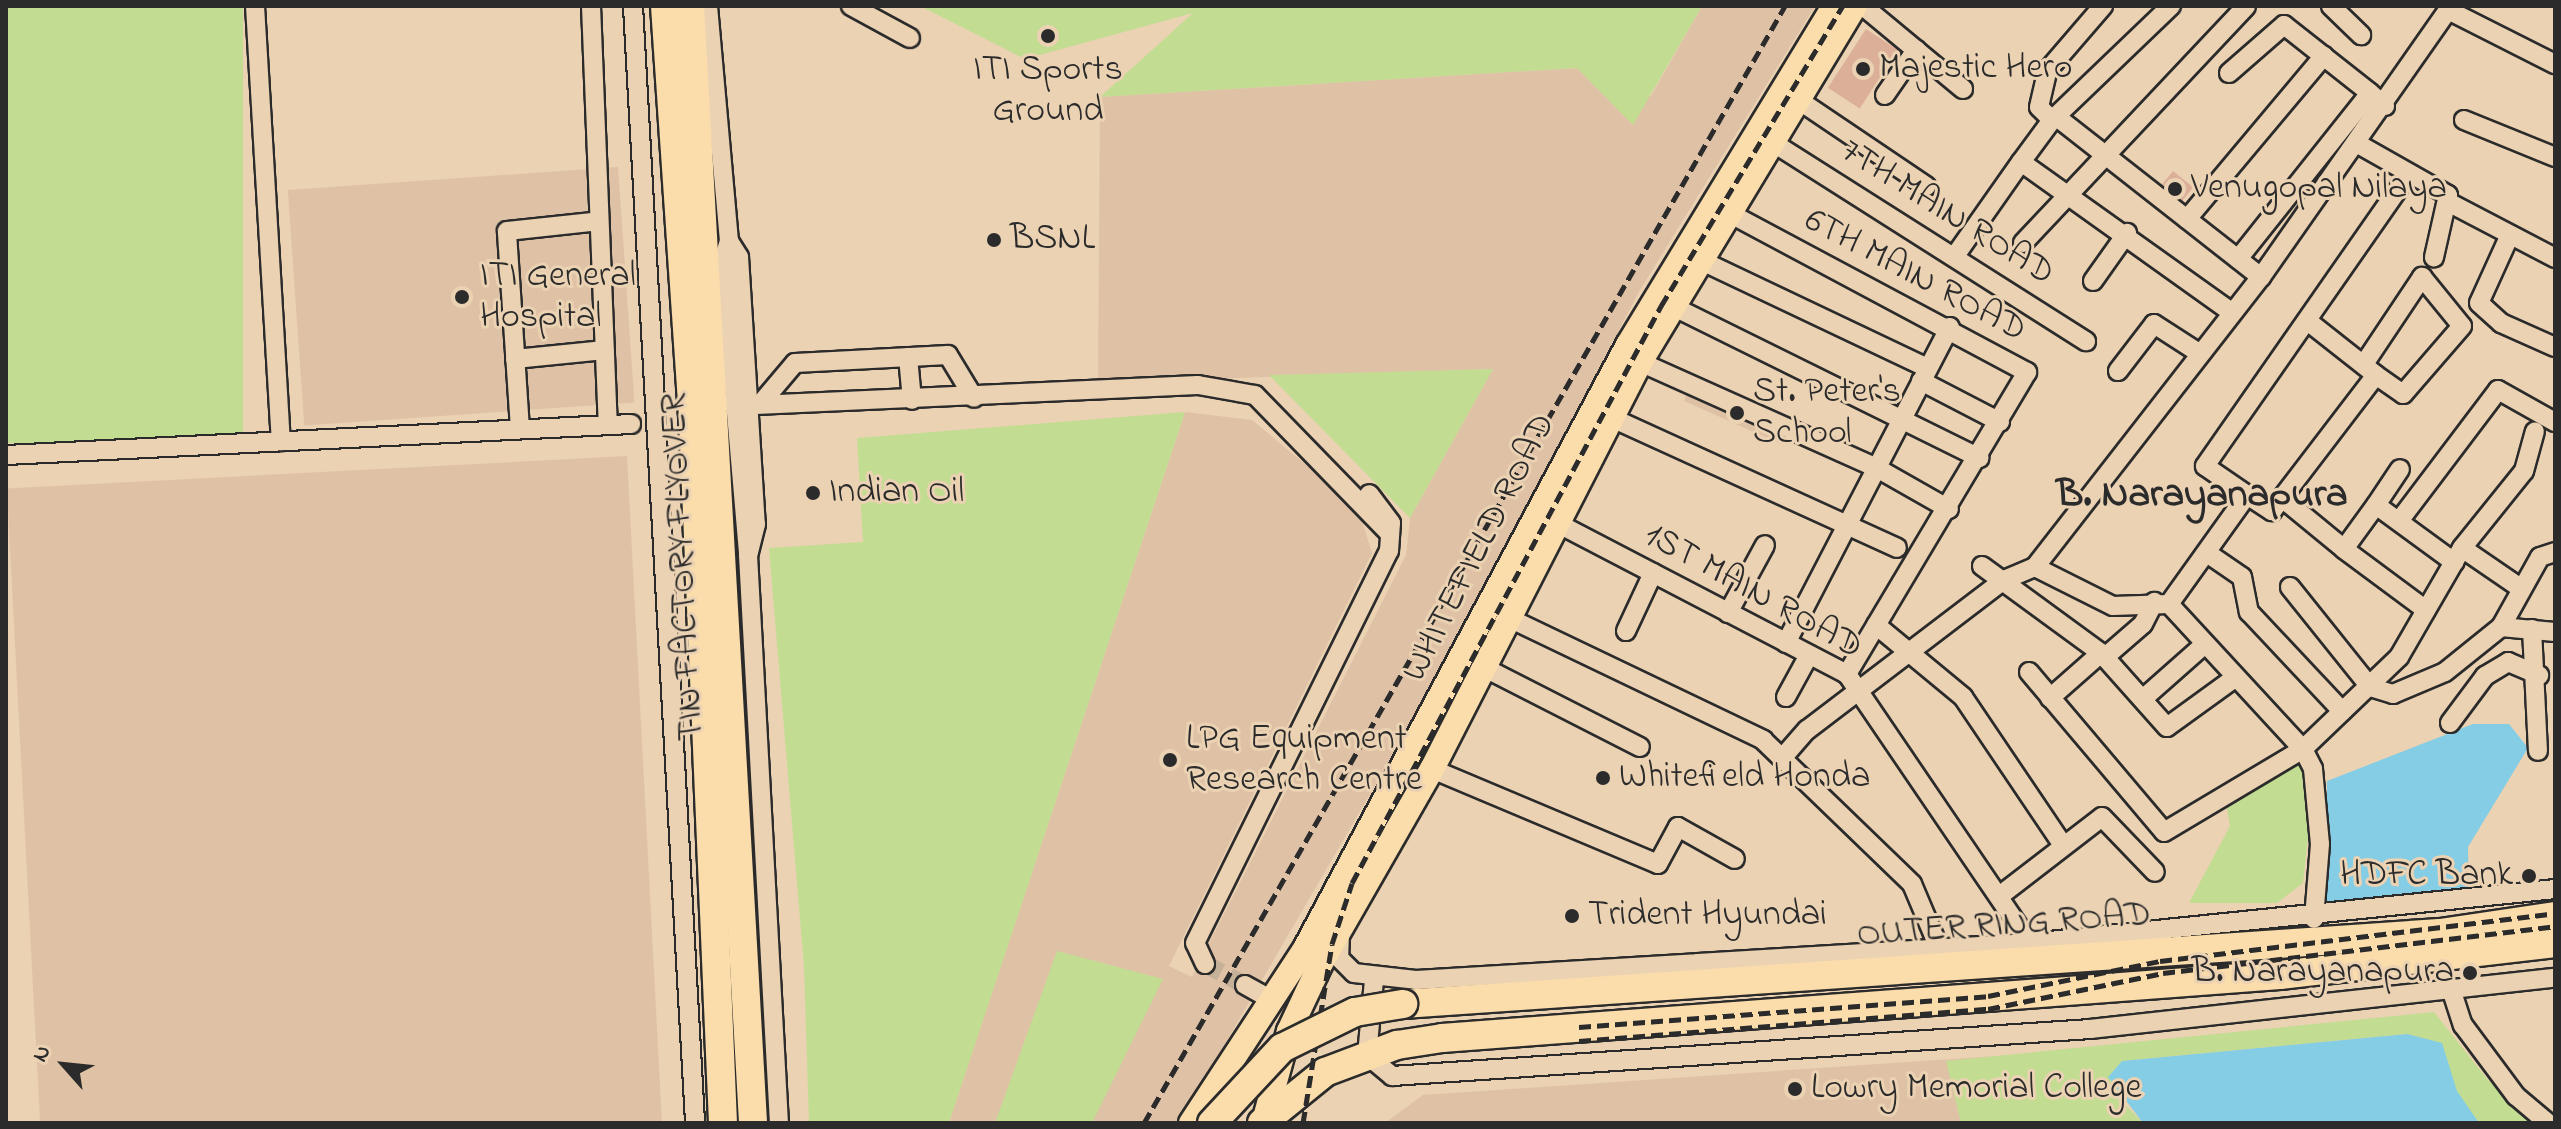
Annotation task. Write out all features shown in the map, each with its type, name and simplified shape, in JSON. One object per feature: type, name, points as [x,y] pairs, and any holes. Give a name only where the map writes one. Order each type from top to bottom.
[{"type":"highway","name":"TIN FACTORY FLYOVER","points":[[665,6],[693,419],[723,1123]]},
{"type":"highway","name":"TIN FACTORY FLYOVER","points":[[690,6],[753,1123]]},
{"type":"highway","name":"OUTER RING ROAD","points":[[1212,1123],[1282,1048],[1355,1012],[2440,933],[2555,916]]},
{"type":"highway","name":"OUTER RING ROAD","points":[[1264,1121],[1325,1072],[1367,1055],[1442,1038],[2280,975],[2555,943]]},
{"type":"main road","name":"WHITEFIELD ROAD","points":[[1191,1123],[1375,825],[1664,302],[1834,6]]},
{"type":"main road","name":"WHITEFIELD ROAD","points":[[1264,1121],[1289,1031],[1341,925],[1432,769],[1483,667],[1511,619],[1555,522],[1640,362],[1664,302],[1700,260],[1855,6]]},
{"type":"street","points":[[255,6],[281,441]]},
{"type":"street","points":[[591,6],[608,425]]},
{"type":"street","points":[[633,6],[695,1123]]},
{"type":"street","points":[[708,6],[729,241],[739,257],[756,524],[748,555],[779,1123]]},
{"type":"street","points":[[851,6],[910,38]]},
{"type":"street","points":[[1863,6],[1963,89]]},
{"type":"street","points":[[2103,6],[2047,71],[2039,107],[2261,277]]},
{"type":"street","points":[[1957,253],[2055,119],[2171,6]]},
{"type":"street","points":[[2023,243],[2072,196],[2246,6]]},
{"type":"street","points":[[2331,6],[2361,35]]},
{"type":"street","points":[[1784,756],[1807,730],[1865,692],[2004,580],[2035,567],[2261,277],[2385,106],[2449,8],[2555,64]]},
{"type":"street","points":[[2229,73],[2284,25],[2385,106]]},
{"type":"street","points":[[1885,95],[1916,50]]},
{"type":"street","points":[[2187,219],[2324,56]]},
{"type":"street","points":[[2238,259],[2370,93]]},
{"type":"street","points":[[1797,99],[1926,186]]},
{"type":"street","points":[[2464,120],[2555,157]]},
{"type":"street","name":"7TH MAIN ROAD","points":[[1772,142],[1957,253],[2086,341]]},
{"type":"street","points":[[2358,144],[2448,195],[2434,257]]},
{"type":"street","points":[[2021,162],[2127,233],[2231,312]]},
{"type":"street","points":[[2309,322],[2370,370],[2403,394],[2462,326],[2422,277],[2370,370],[2272,511],[2205,466],[2309,322],[2408,175]]},
{"type":"street","points":[[2448,202],[2509,237],[2555,258]]},
{"type":"street","name":"6TH MAIN ROAD","points":[[1729,213],[1950,327],[2027,372],[1980,458],[1847,674]]},
{"type":"street","points":[[520,429],[507,231],[591,222]]},
{"type":"street","points":[[2093,281],[2127,233]]},
{"type":"street","points":[[2509,237],[2479,295],[2483,311],[2501,323],[2555,347]]},
{"type":"street","points":[[1700,260],[1924,374],[2000,422]]},
{"type":"street","points":[[1664,302],[1980,458]]},
{"type":"street","points":[[2118,371],[2154,324],[2199,353]]},
{"type":"street","points":[[1786,643],[1950,327]]},
{"type":"street","points":[[515,359],[605,350]]},
{"type":"street","points":[[748,404],[795,363],[948,355],[974,398]]},
{"type":"street","points":[[908,357],[912,400]]},
{"type":"street","points":[[1640,362],[1875,467],[1949,509]]},
{"type":"street","points":[[748,404],[974,398],[1198,385],[1255,395],[1388,532],[1389,551],[1360,607],[1188,946],[1201,964],[1194,946],[1360,607]]},
{"type":"street","points":[[2399,521],[2498,390],[2555,422]]},
{"type":"street","points":[[1612,418],[1897,548]]},
{"type":"street","points":[[6,455],[631,424]]},
{"type":"street","points":[[2029,672],[2164,832],[2303,749],[2399,657],[2458,555],[2524,471],[2535,431]]},
{"type":"street","points":[[2344,549],[2400,469]]},
{"type":"street","points":[[2050,698],[2143,624],[2207,553],[2247,495]]},
{"type":"street","points":[[2282,498],[2426,610]]},
{"type":"street","points":[[2376,505],[2458,555],[2519,587]]},
{"type":"street","name":"1ST MAIN ROAD","points":[[1555,522],[1847,674],[1865,692],[2002,894],[2030,943]]},
{"type":"street","points":[[1728,613],[1765,545]]},
{"type":"street","points":[[2290,587],[2370,687],[2393,694],[2445,672],[2501,627],[2519,587],[2540,557],[2555,552]]},
{"type":"street","points":[[2207,553],[2242,577],[2249,612],[2342,711]]},
{"type":"street","points":[[1982,566],[2103,655],[2145,697],[2167,727],[2236,677]]},
{"type":"street","points":[[2035,567],[2113,606],[2162,603],[2205,644],[2303,749],[2313,769],[2320,844],[2314,919]]},
{"type":"street","points":[[1626,631],[1653,573]]},
{"type":"street","points":[[1511,619],[1728,717],[1784,756],[1912,884],[1939,948]]},
{"type":"street","points":[[1876,625],[1913,651],[1980,717],[2063,845]]},
{"type":"street","points":[[2501,627],[2555,632]]},
{"type":"street","points":[[2532,629],[2539,675],[2538,751]]},
{"type":"street","points":[[2145,697],[2205,644]]},
{"type":"street","points":[[1786,697],[1809,655]]},
{"type":"street","points":[[2450,723],[2485,676],[2508,662],[2539,675]]},
{"type":"street","points":[[1483,667],[1640,747]]},
{"type":"street","points":[[1432,769],[1658,864],[1678,827],[1735,859]]},
{"type":"street","points":[[2002,894],[2102,817],[2155,872]]},
{"type":"street","points":[[1341,925],[1339,958],[1374,980],[2030,943],[2314,919],[2555,889]]},
{"type":"street","points":[[1374,980],[1367,1055],[1392,1076],[2075,1030],[2453,995],[2555,978]]},
{"type":"street","points":[[1245,985],[1270,999]]},
{"type":"street","points":[[2453,995],[2481,1049],[2548,1123]]},
{"type":"shaded area","points":[[1702,6],[1815,6],[1640,290],[1420,708],[1179,1123],[949,1123],[1185,412],[1252,420],[1358,508],[1372,553],[1169,966],[1192,977],[1406,555],[1410,518],[1493,369],[1098,383],[1100,97],[1577,68],[1651,96]]},
{"type":"shaded area","name":"ITI General Hospital","points":[[618,167],[634,402],[304,426],[288,190]]},
{"type":"shaded area","name":"St. Peter's School","points":[[1693,381],[1791,425],[1782,445],[1684,401]]},
{"type":"shaded area","points":[[627,456],[662,1123],[40,1123],[7,489]]},
{"type":"shaded area","name":"Lowry Memorial College","points":[[2055,1052],[2109,1123],[1385,1123],[1423,1095]]},
{"type":"green space","points":[[6,6],[243,6],[243,443],[6,443]]},
{"type":"green space","points":[[920,6],[1702,6],[1633,125],[1577,68],[1100,97],[1193,13],[1025,59]]},
{"type":"green space","points":[[1493,369],[1410,518],[1269,375]]},
{"type":"green space","points":[[1185,412],[949,1123],[809,1123],[804,967],[769,548],[863,542],[857,438]]},
{"type":"green space","points":[[2301,762],[2308,837],[2303,883],[2277,903],[2189,903],[2230,826],[2226,803]]},
{"type":"green space","points":[[1057,951],[1163,979],[1092,1123],[995,1123]]},
{"type":"green space","points":[[2434,1012],[2488,1080],[2542,1123],[2479,1123],[2407,1034],[2122,1061],[2121,1100],[2143,1123],[1961,1123],[1946,1061]]},
{"type":"water","points":[[2473,724],[2509,724],[2528,748],[2468,847],[2469,894],[2325,910],[2327,781]]},
{"type":"water","points":[[2407,1034],[2442,1043],[2457,1091],[2479,1123],[2143,1123],[2108,1077],[2122,1061]]},
{"type":"building","name":"Majestic Hero","points":[[1866,29],[1898,50],[1860,108],[1828,88]]},
{"type":"building","name":"Venugopal Nilaya","points":[[2173,171],[2193,187],[2183,201],[2162,184]]},
{"type":"tunnel","points":[[1205,964],[1245,985]]},
{"type":"railway","points":[[1144,1123],[1785,6]]},
{"type":"railway","points":[[1303,1123],[1332,944],[1352,883],[1661,306],[1843,6]]},
{"type":"railway","points":[[1579,1027],[1988,996],[2160,961],[2555,913]]},
{"type":"railway","points":[[1579,1041],[1988,1009],[2163,973],[2555,926]]},
{"type":"place","name":"ITI Sports Ground","points":[[1048,36]]},
{"type":"place","name":"Majestic Hero","points":[[1863,69]]},
{"type":"place","name":"Venugopal Nilaya","points":[[2175,189]]},
{"type":"place","name":"BSNL","points":[[994,240]]},
{"type":"place","name":"ITI General Hospital","points":[[462,297]]},
{"type":"place","name":"St. Peter's School","points":[[1737,413]]},
{"type":"place","name":"Indian Oil","points":[[813,493]]},
{"type":"place","name":"LPG Equipment Research Centre","points":[[1170,760]]},
{"type":"place","name":"Whitefield Honda","points":[[1603,778]]},
{"type":"place","name":"HDFC Bank","points":[[2529,876]]},
{"type":"place","name":"Trident Hyundai","points":[[1572,916]]},
{"type":"place","name":"B. Narayanapura","points":[[2470,973]]},
{"type":"place","name":"Lowry Memorial College","points":[[1795,1089]]},
{"type":"district","name":"B. Narayanapura","points":[[2202,496]]}]
